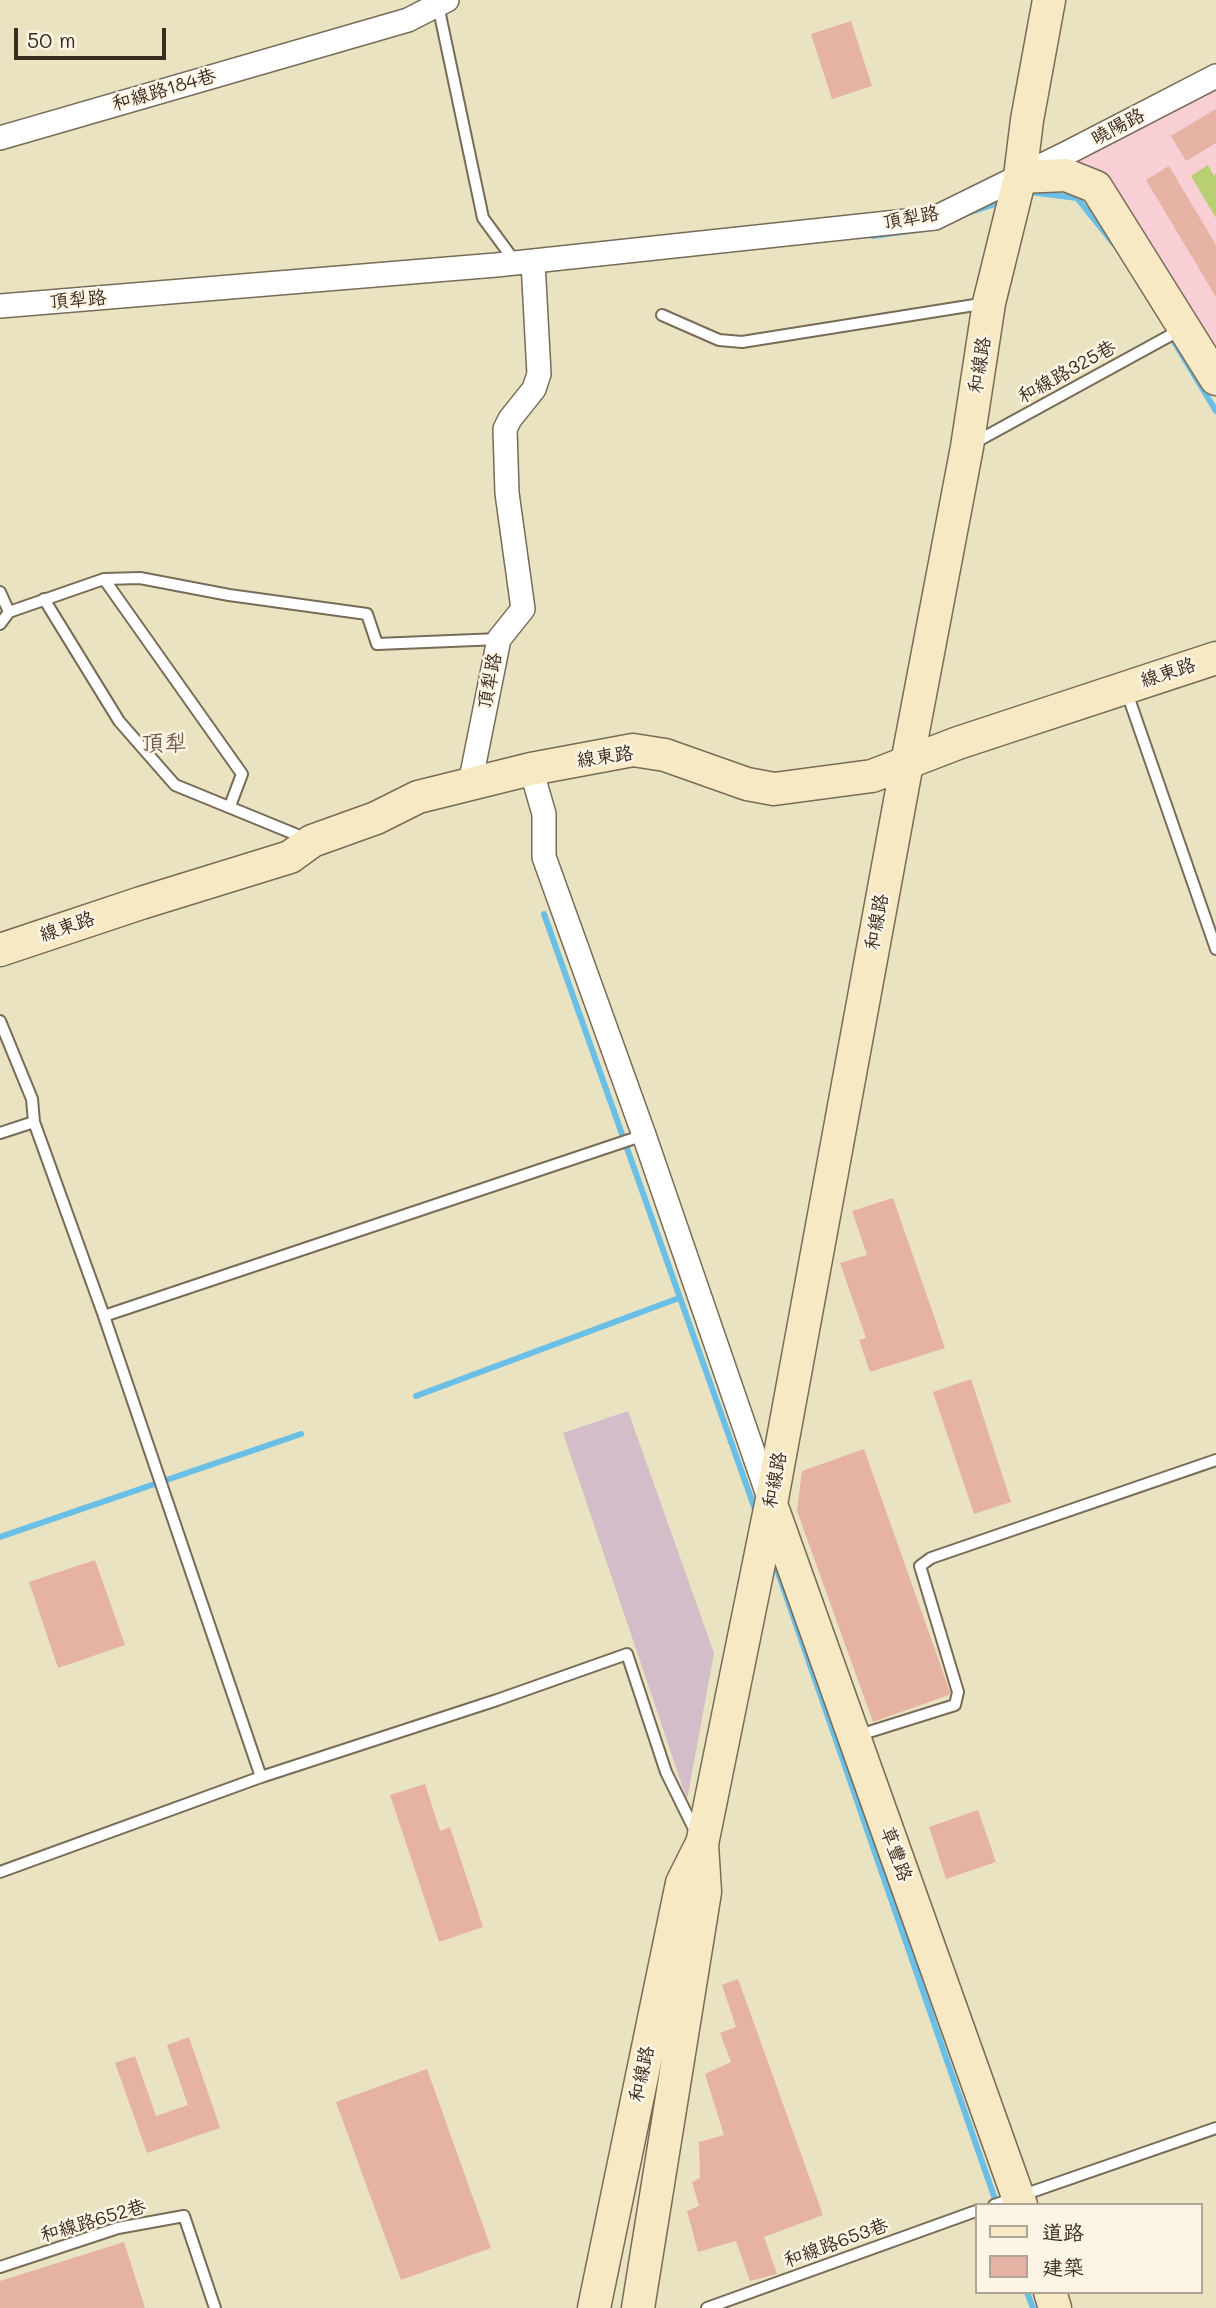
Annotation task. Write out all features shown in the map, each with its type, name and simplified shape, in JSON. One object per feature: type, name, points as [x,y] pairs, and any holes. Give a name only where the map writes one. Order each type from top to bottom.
[{"type":"main road","name":"和線路","points":[[638,2308],[705,1892],[702,1844],[771,1504],[906,763],[967,447],[989,303],[1020,177],[1027,120],[1049,0]]},
{"type":"main road","name":"頂犁路","points":[[1020,177],[1066,175],[1096,187],[1216,379]]},
{"type":"main road","name":"線東路","points":[[0,950],[290,857],[312,841],[376,818],[418,797],[531,769],[633,750],[665,755],[747,784],[774,789],[872,776],[958,743],[1216,658]]},
{"type":"main road","name":"草豐路","points":[[771,1504],[854,1737],[1011,2202]]},
{"type":"main road","name":"和線路","points":[[594,2308],[682,1883],[702,1844]]},
{"type":"street","name":"和線路184巷","points":[[0,138],[408,20],[442,2]]},
{"type":"street","name":"曉陽路","points":[[1020,177],[1216,76]]},
{"type":"street","name":"頂犁路","points":[[0,306],[524,262],[935,218],[1020,177]]},
{"type":"street","name":"頂犁路","points":[[470,784],[499,639],[523,609],[507,494],[505,429],[534,389],[539,374],[524,262]]},
{"type":"street","points":[[531,769],[544,814],[544,856],[644,1135],[771,1504]]},
{"type":"lane","points":[[442,2],[483,218],[524,262]]},
{"type":"lane","points":[[662,315],[719,341],[741,342],[989,303]]},
{"type":"lane","name":"和線路325巷","points":[[967,447],[1185,327]]},
{"type":"lane","points":[[0,624],[9,612],[104,579],[139,578],[229,595],[367,614],[377,644],[499,639]]},
{"type":"lane","points":[[104,579],[242,774],[230,806]]},
{"type":"lane","points":[[0,592],[9,612]]},
{"type":"lane","points":[[44,599],[119,722],[175,785],[312,841]]},
{"type":"lane","points":[[1125,687],[1216,949]]},
{"type":"lane","points":[[0,1021],[32,1099],[34,1122],[104,1316],[261,1777]]},
{"type":"lane","points":[[0,1133],[34,1122]]},
{"type":"lane","points":[[104,1316],[644,1135]]},
{"type":"lane","points":[[854,1737],[956,1705],[958,1692],[920,1566],[931,1558],[1216,1460]]},
{"type":"lane","points":[[0,1872],[261,1777],[497,1700],[627,1654],[666,1772],[702,1844]]},
{"type":"lane","points":[[1011,2202],[1216,2128]]},
{"type":"lane","name":"和線路653巷","points":[[707,2308],[974,2212]]},
{"type":"lane","name":"和線路652巷","points":[[0,2267],[118,2228],[184,2216],[215,2308]]},
{"type":"shaded area","points":[[1216,87],[1216,370],[1098,178],[1075,160]]},
{"type":"shaded area","points":[[628,1411],[714,1653],[687,1800],[563,1433]]},
{"type":"green space","points":[[1208,165],[1214,176],[1216,173],[1216,218],[1191,176]]},
{"type":"building","points":[[851,21],[872,86],[832,99],[811,34]]},
{"type":"building","points":[[1216,109],[1216,143],[1186,161],[1171,136]]},
{"type":"building","points":[[1169,166],[1216,245],[1216,297],[1146,180]]},
{"type":"building","points":[[893,1198],[945,1348],[870,1372],[859,1340],[866,1338],[840,1263],[867,1255],[852,1211]]},
{"type":"building","points":[[971,1379],[1011,1502],[974,1514],[933,1392]]},
{"type":"building","points":[[864,1449],[950,1692],[949,1695],[873,1722],[797,1511],[802,1471]]},
{"type":"building","points":[[95,1560],[125,1645],[58,1668],[29,1582]]},
{"type":"building","points":[[425,1784],[440,1831],[450,1827],[483,1927],[439,1942],[390,1795]]},
{"type":"building","points":[[978,1810],[996,1862],[946,1879],[929,1827]]},
{"type":"building","points":[[738,1979],[823,2215],[764,2237],[777,2274],[750,2281],[736,2241],[698,2252],[687,2211],[699,2206],[692,2182],[700,2178],[699,2142],[724,2135],[705,2074],[731,2062],[720,2033],[736,2027],[722,1985]]},
{"type":"building","points":[[189,2037],[220,2128],[147,2153],[115,2063],[135,2056],[156,2116],[188,2105],[167,2045]]},
{"type":"building","points":[[427,2069],[491,2248],[401,2280],[336,2102]]},
{"type":"building","points":[[124,2242],[145,2308],[0,2308],[0,2281]]},
{"type":"waterway","points":[[1030,192],[1077,198],[1113,243]]},
{"type":"waterway","points":[[971,212],[1004,201]]},
{"type":"waterway","points":[[873,236],[924,229]]},
{"type":"waterway","points":[[1170,335],[1216,411]]},
{"type":"waterway","points":[[544,914],[757,1515]]},
{"type":"waterway","points":[[416,1396],[679,1298]]},
{"type":"waterway","points":[[0,1537],[301,1434]]},
{"type":"waterway","points":[[773,1558],[996,2203]]},
{"type":"waterway","points":[[1028,2294],[1033,2308]]},
{"type":"district","name":"頂犁","points":[[164,744]]}]
